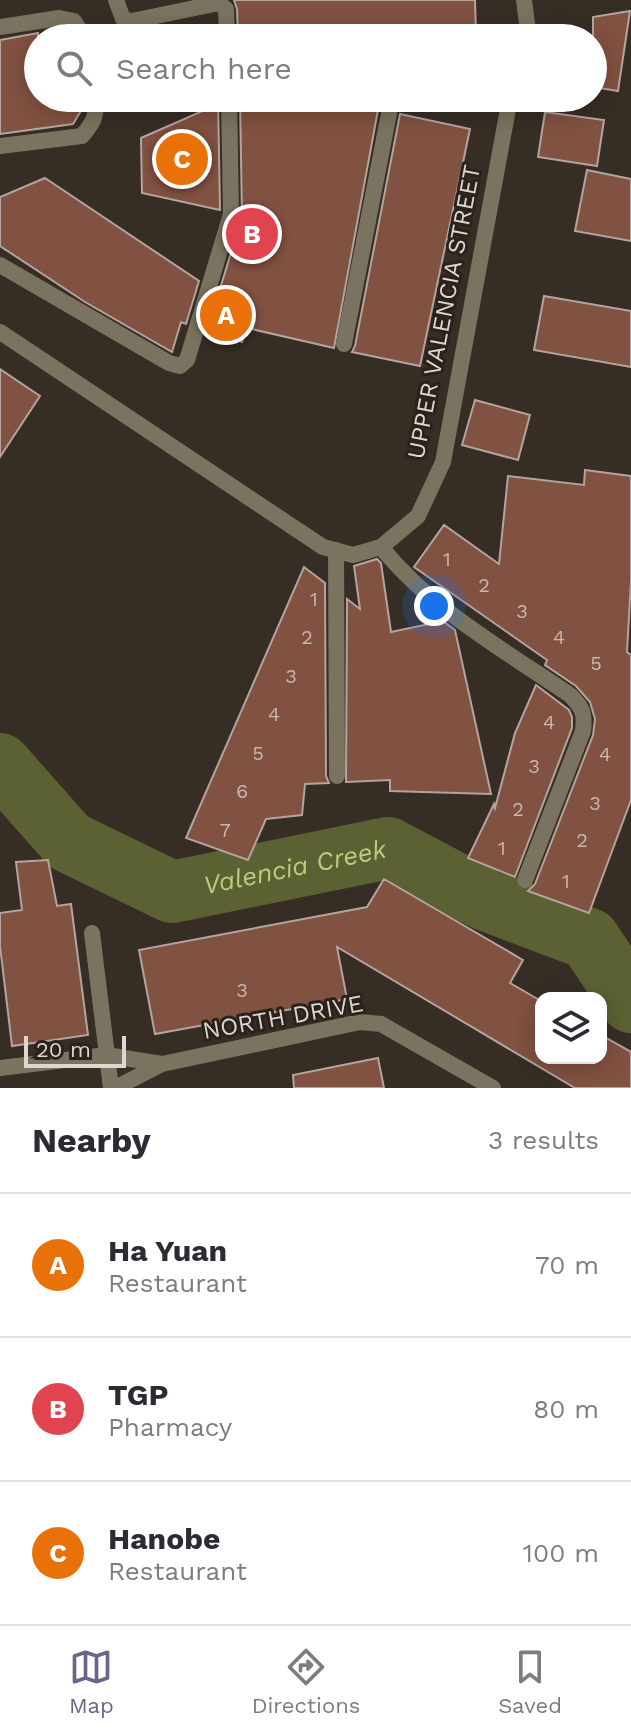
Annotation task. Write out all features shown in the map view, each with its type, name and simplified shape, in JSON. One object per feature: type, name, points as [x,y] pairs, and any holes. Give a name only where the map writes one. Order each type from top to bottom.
[{"type":"street","points":[[116,0],[123,19],[132,21],[219,3],[226,9],[227,24]]},
{"type":"street","points":[[524,0],[527,24]]},
{"type":"street","points":[[0,27],[59,18],[76,24]]},
{"type":"street","points":[[0,146],[82,136],[93,124],[97,112]]},
{"type":"street","points":[[0,265],[169,363],[180,366],[187,360],[231,214],[229,112]]},
{"type":"street","points":[[344,344],[389,112]]},
{"type":"street","name":"UPPER VALENCIA STREET","points":[[381,547],[418,516],[443,462],[506,112]]},
{"type":"street","points":[[0,332],[323,547],[353,555],[381,547],[403,575],[436,604],[570,695],[582,707],[585,714],[583,731],[525,880]]},
{"type":"street","points":[[336,550],[337,776]]},
{"type":"street","points":[[92,933],[106,1055],[113,1088]]},
{"type":"street","name":"NORTH DRIVE","points":[[113,1088],[162,1064],[360,1022],[381,1024],[493,1088]]},
{"type":"street","name":"NORTH DRIVE","points":[[0,1068],[106,1055],[162,1064]]},
{"type":"building","points":[[234,0],[475,0],[476,24],[238,24]]},
{"type":"building","points":[[630,11],[618,91],[607,89],[607,24],[593,24],[593,17]]},
{"type":"building","points":[[24,36],[24,112],[80,112],[73,124],[0,134],[0,40]]},
{"type":"building","points":[[200,112],[218,112],[220,210],[142,193],[141,138]]},
{"type":"building","points":[[240,112],[378,112],[334,348],[247,328],[242,342],[207,331],[242,217]]},
{"type":"building","points":[[545,112],[604,120],[597,166],[538,157]]},
{"type":"building","points":[[400,114],[470,129],[420,366],[352,352]]},
{"type":"building","points":[[587,170],[631,179],[631,241],[575,231]]},
{"type":"building","points":[[45,178],[199,281],[186,324],[181,322],[172,352],[85,302],[0,246],[0,197]]},
{"type":"building","points":[[544,296],[631,311],[631,367],[534,350]]},
{"type":"building","points":[[0,369],[40,396],[0,457]]},
{"type":"building","points":[[475,400],[530,415],[518,460],[462,445]]},
{"type":"building","points":[[585,470],[631,476],[627,652],[631,655],[631,800],[589,913],[528,891],[535,884],[593,735],[595,719],[590,702],[576,686],[545,665],[547,660],[414,567],[444,525],[499,564],[508,476],[584,485]]},
{"type":"building","points":[[377,559],[381,563],[391,632],[443,621],[455,630],[491,794],[390,791],[390,780],[346,782],[347,599],[360,609],[354,566]]},
{"type":"building","points":[[304,567],[325,583],[326,776],[329,783],[305,784],[302,815],[266,819],[248,860],[186,838]]},
{"type":"building","points":[[536,685],[569,710],[572,728],[515,877],[468,858],[494,804],[495,808],[515,733]]},
{"type":"building","points":[[48,860],[57,906],[71,904],[88,1035],[12,1046],[0,946],[0,913],[22,910],[16,862]]},
{"type":"building","points":[[384,879],[523,960],[510,983],[535,998],[535,1064],[607,1064],[607,1038],[631,1052],[631,1088],[575,1088],[337,947],[347,999],[155,1034],[139,950],[367,907]]},
{"type":"building","points":[[378,1058],[384,1088],[294,1088],[293,1075]]},
{"type":"waterway","name":"Valencia Creek","points":[[0,764],[69,842],[172,892],[388,848],[486,900],[589,939],[631,1002]]},
{"type":"place","name":"Hanobe","points":[[182,159]]},
{"type":"place","name":"TGP","points":[[252,234]]},
{"type":"place","name":"Ha Yuan","points":[[226,315]]}]
